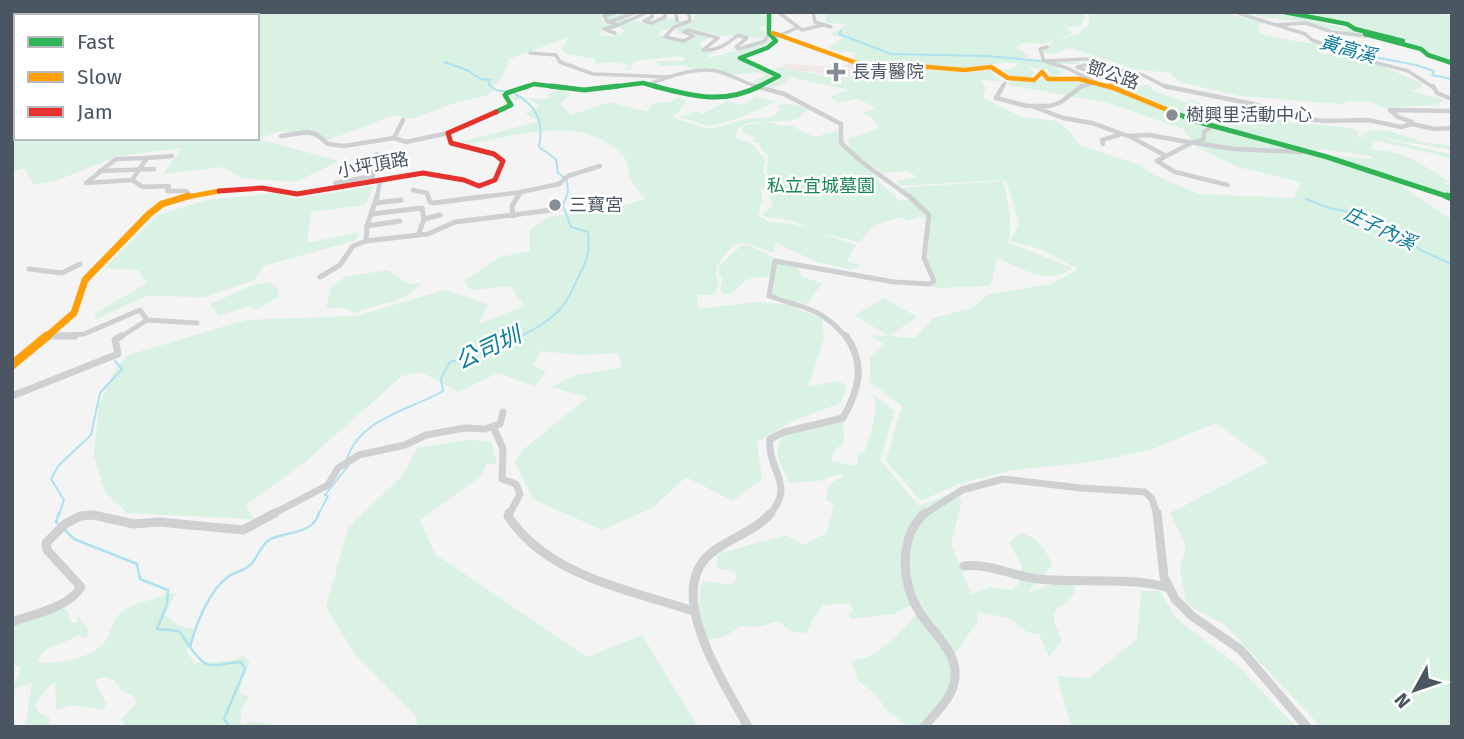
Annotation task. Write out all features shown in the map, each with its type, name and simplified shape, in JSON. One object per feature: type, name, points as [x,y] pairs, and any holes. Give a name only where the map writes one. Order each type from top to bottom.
[{"type":"street","points":[[617,12],[604,14],[608,22],[618,25]]},
{"type":"street","points":[[615,33],[606,33],[604,29],[650,12],[652,17],[644,22],[655,22],[665,17],[665,12]]},
{"type":"street","points":[[677,12],[677,21]]},
{"type":"street","points":[[685,12],[689,14],[690,21],[674,27],[665,37],[685,40],[693,36],[684,32],[688,30],[718,38],[703,50],[706,51],[723,47],[738,35],[747,38],[736,47],[740,49],[767,40],[769,12]]},
{"type":"street","points":[[778,12],[802,30],[823,25]]},
{"type":"street","points":[[813,12],[815,22]]},
{"type":"street","points":[[1235,12],[1366,60],[1408,71],[1432,85],[1437,93],[1452,99]]},
{"type":"street","points":[[1284,12],[1347,24],[1355,29],[1404,42],[1373,34],[1366,36]]},
{"type":"street","points":[[608,22],[634,13]]},
{"type":"street","points":[[778,36],[815,22],[831,27]]},
{"type":"street","points":[[1275,25],[1306,23],[1332,32],[1366,36],[1421,49],[1428,55],[1452,63]]},
{"type":"street","points":[[1282,32],[1290,30],[1312,41]]},
{"type":"street","points":[[649,84],[699,98],[742,95],[779,76],[740,58],[774,43],[775,38],[769,32]]},
{"type":"street","name":"鄧公路","points":[[769,32],[865,66],[904,65],[964,70],[991,67],[1012,79],[1034,80],[1042,72],[1048,79],[1063,76],[1094,83],[1212,126],[1294,148],[1452,198]]},
{"type":"street","points":[[1044,61],[1040,49],[1048,47]]},
{"type":"street","points":[[530,53],[556,55],[556,59],[561,62],[593,74],[659,74],[671,77]]},
{"type":"street","points":[[1044,61],[1087,59],[1107,67],[1143,75],[1174,89],[1258,105],[1287,117],[1325,121],[1368,120],[1401,127],[1417,125]]},
{"type":"street","points":[[1027,110],[1059,103],[1071,97],[1081,85],[1094,83],[1094,80],[1044,61]]},
{"type":"street","points":[[1097,62],[1077,67],[1107,79],[1125,93]]},
{"type":"street","points":[[281,136],[308,132],[316,134],[328,144],[344,146],[394,138],[406,142],[448,133],[508,107],[512,103],[505,95],[529,85],[584,90],[649,84],[677,73],[718,71],[784,94],[841,124],[841,143],[848,151],[885,177],[929,215],[924,258],[933,281],[930,284],[910,284],[775,261],[769,296],[802,304],[820,313],[852,340],[859,367],[855,403],[843,418],[784,432],[770,439],[769,451],[783,488],[780,503],[766,519],[706,558],[697,572],[692,611],[700,635],[748,727]]},
{"type":"street","points":[[1006,83],[996,98],[1016,105],[1036,107],[1121,135],[1149,135],[1245,150],[1301,152],[1294,148]]},
{"type":"street","points":[[1435,110],[1452,111],[1390,110],[1398,117],[1417,125],[1435,129],[1452,128]]},
{"type":"street","points":[[394,138],[403,120]]},
{"type":"street","points":[[1212,126],[1205,132],[1203,139],[1157,161],[1175,172],[1228,185]]},
{"type":"street","name":"小坪頂路","points":[[12,365],[74,313],[82,285],[156,208],[190,195],[262,188],[297,194],[423,173],[464,180],[479,186],[495,180],[502,164],[500,158],[451,143],[448,133]]},
{"type":"street","points":[[1103,144],[1102,139],[1121,135]]},
{"type":"street","points":[[1130,136],[1166,156]]},
{"type":"street","points":[[366,241],[364,231],[381,193],[375,179],[377,153]]},
{"type":"street","points":[[172,156],[116,159],[86,183],[132,180],[143,187],[169,186],[167,191],[187,191],[190,195]]},
{"type":"street","points":[[132,180],[147,158]]},
{"type":"street","points":[[413,190],[427,193],[430,202],[434,203],[521,192],[559,184],[568,176],[600,166]]},
{"type":"street","points":[[100,171],[154,169]]},
{"type":"street","points":[[335,183],[375,179]]},
{"type":"street","points":[[513,216],[512,205],[521,192]]},
{"type":"street","points":[[375,203],[401,200]]},
{"type":"street","points":[[320,277],[340,265],[353,246],[366,241],[428,234],[455,222],[560,209],[558,203]]},
{"type":"street","points":[[372,214],[422,208],[424,219],[419,233]]},
{"type":"street","points":[[424,219],[440,215]]},
{"type":"street","points":[[366,226],[400,221]]},
{"type":"street","points":[[29,269],[62,273],[80,262],[97,268]]},
{"type":"street","points":[[48,336],[62,339],[97,330],[140,310],[148,320]]},
{"type":"street","points":[[12,396],[118,354],[115,340],[148,320],[197,323]]},
{"type":"street","points":[[12,622],[70,600],[79,593],[81,587],[47,550],[46,542],[61,526],[80,516],[134,524],[159,522],[243,530],[328,485],[338,468],[359,455],[405,445],[426,435],[500,424],[503,412]]},
{"type":"street","points":[[493,426],[503,449],[502,479],[516,484],[520,494],[508,516],[512,525],[552,555],[609,585],[692,611]]},
{"type":"street","points":[[924,727],[945,701],[955,678],[950,655],[915,605],[906,573],[908,539],[912,528],[924,514],[956,494],[998,479],[1084,489],[1145,492],[1151,496],[1157,510],[1159,550],[1167,587],[1196,621],[1240,649],[1307,727]]},
{"type":"street","points":[[964,566],[978,563],[1018,576],[1075,581],[1147,581],[1167,587]]},
{"type":"shaded area","name":"長青醫院","points":[[849,63],[867,67],[844,80],[809,71],[795,73],[781,69],[785,64],[842,67]]},
{"type":"green space","points":[[12,12],[600,12],[602,21],[614,26],[603,29],[600,35],[612,36],[626,31],[609,21],[606,16],[627,12],[620,16],[650,24],[665,18],[690,22],[694,19],[694,12],[766,12],[766,25],[759,29],[765,31],[766,40],[741,35],[723,36],[687,28],[683,34],[678,34],[677,27],[662,30],[658,35],[684,42],[695,36],[687,31],[710,38],[702,41],[700,46],[704,49],[699,52],[717,52],[708,55],[710,58],[766,42],[770,36],[774,41],[737,58],[776,75],[758,86],[751,83],[766,74],[756,72],[732,75],[717,70],[693,71],[686,65],[661,66],[656,61],[682,61],[685,58],[680,56],[635,61],[631,70],[624,70],[629,65],[613,62],[595,64],[595,59],[566,54],[562,49],[569,37],[509,59],[504,74],[488,95],[458,102],[411,119],[394,115],[329,140],[281,131],[259,139],[259,14],[14,14],[14,140],[259,139],[339,161],[296,182],[240,178],[224,167],[163,174],[182,148],[118,156],[58,180],[34,185],[24,168],[12,171]]},
{"type":"green space","points":[[820,12],[1083,12],[1085,16],[1081,26],[1065,27],[1073,33],[1041,44],[1023,43],[1016,47],[1029,56],[1024,58],[1028,61],[1081,64],[1059,64],[1057,68],[1065,72],[1051,77],[1048,70],[1029,67],[1034,73],[1029,78],[1010,76],[1002,69],[1011,69],[1019,64],[1013,63],[938,69],[858,63],[852,60],[856,53],[827,49],[842,38],[830,34],[847,25],[825,22],[826,15]]},
{"type":"green space","points":[[1087,12],[1221,12],[1264,23],[1257,26],[1260,33],[1265,35],[1316,43],[1321,53],[1380,65],[1422,83],[1422,87],[1411,91],[1444,100],[1437,105],[1383,108],[1371,102],[1351,101],[1341,104],[1239,96],[1180,82],[1170,73],[1134,69],[1071,48],[1052,54],[1041,50],[1051,45],[1054,40],[1077,35],[1088,25],[1090,17]]},
{"type":"green space","points":[[1245,12],[1278,12],[1365,33],[1350,33],[1312,23],[1267,18]]},
{"type":"green space","points":[[1314,12],[1429,12],[1452,16],[1452,61],[1406,44],[1409,41],[1308,15]]},
{"type":"green space","points":[[782,67],[844,80],[868,69],[892,67],[967,73],[990,70],[1000,81],[980,80],[986,88],[982,97],[1021,117],[1057,121],[1081,146],[1138,164],[1152,174],[1199,194],[1294,198],[1301,182],[1238,167],[1196,147],[1183,129],[1108,103],[1009,85],[1010,79],[1033,82],[1043,78],[1050,81],[1064,79],[1095,84],[1171,114],[1168,117],[1172,119],[1176,116],[1392,179],[1452,220],[1452,727],[1321,727],[1225,625],[1186,604],[1180,569],[1186,546],[1170,513],[1269,462],[1216,423],[1150,450],[1092,462],[1013,470],[961,483],[921,501],[886,461],[902,406],[870,382],[870,357],[885,344],[869,335],[888,336],[855,315],[884,298],[917,317],[889,336],[915,338],[933,318],[972,308],[989,294],[1051,284],[1078,269],[1041,249],[1010,241],[1019,223],[1006,180],[899,186],[897,181],[917,177],[907,171],[883,173],[852,152],[848,139],[879,128],[872,118],[862,113],[876,107],[856,99],[839,103],[830,97],[849,90],[789,76],[786,83],[772,88],[769,86],[784,76],[774,68]]},
{"type":"green space","points":[[1108,73],[1122,82],[1152,86],[1152,90],[1191,104],[1195,104],[1184,98],[1246,116],[1259,114],[1287,122],[1350,128],[1358,131],[1357,137],[1365,137],[1362,134],[1369,131],[1386,131],[1423,142],[1452,146],[1452,150],[1376,137],[1449,154],[1452,160],[1376,141],[1371,141],[1373,145],[1369,146],[1376,151],[1406,156],[1451,182],[1444,183],[1452,187],[1452,198],[1401,178],[1318,154],[1373,159],[1371,156],[1320,149],[1317,152],[1232,129],[1232,126],[1208,124],[1125,91],[1122,88],[1131,86],[1115,84],[1097,74]]},
{"type":"green space","points":[[558,90],[571,93],[561,104],[571,115],[610,102],[647,112],[653,104],[670,102],[679,97],[687,101],[673,118],[711,129],[745,119],[773,117],[781,109],[776,106],[783,103],[812,109],[800,114],[801,118],[740,126],[734,137],[752,144],[765,160],[763,172],[769,182],[761,191],[762,201],[758,215],[769,222],[794,224],[856,245],[847,261],[860,265],[853,270],[817,262],[776,243],[773,253],[747,243],[734,244],[717,267],[719,284],[714,295],[697,295],[698,309],[756,302],[789,305],[822,319],[824,339],[808,387],[837,381],[847,385],[841,403],[793,421],[757,442],[762,479],[733,501],[686,477],[652,508],[602,530],[533,499],[515,462],[524,449],[588,397],[550,387],[577,375],[622,367],[618,353],[580,355],[541,351],[533,365],[546,372],[535,386],[498,373],[458,392],[421,372],[402,376],[305,462],[246,505],[253,519],[127,513],[105,492],[94,456],[99,405],[116,368],[128,355],[246,320],[356,316],[445,290],[488,304],[479,324],[524,306],[510,286],[471,290],[464,281],[500,257],[530,251],[530,230],[548,217],[605,210],[646,199],[630,179],[624,157],[608,143],[590,135],[549,131],[467,144],[464,141],[540,121],[525,114],[539,106],[528,98],[515,100],[509,95],[541,99],[551,97],[547,94]]},
{"type":"green space","points":[[756,96],[775,102],[737,119],[708,126],[679,117],[696,111],[703,114],[730,99],[730,102],[743,105]]},
{"type":"green space","name":"私立宜城墓園","points":[[766,121],[782,126],[790,125],[814,137],[841,130],[848,151],[884,178],[878,178],[879,182],[900,201],[911,199],[898,188],[1003,181],[1010,219],[1008,242],[1072,268],[1054,276],[1044,276],[1025,271],[997,258],[992,282],[988,286],[935,288],[930,285],[934,282],[926,258],[931,221],[920,216],[908,221],[902,217],[874,225],[860,242],[812,231],[794,221],[766,217],[762,214],[773,206],[766,190],[772,181],[766,172],[769,157],[760,144],[752,140],[756,138],[742,132],[743,126]]},
{"type":"green space","points":[[374,186],[365,205],[311,212],[307,243],[359,232],[357,240],[263,266],[255,280],[204,297],[146,296],[97,319],[94,314],[147,283],[138,270],[104,268],[158,215],[206,200],[276,193],[294,199]]},
{"type":"green space","points":[[742,245],[748,245],[775,258],[769,277],[745,281],[736,290],[725,295],[720,290],[723,278],[719,276],[719,266]]},
{"type":"green space","points":[[776,261],[796,264],[802,277],[822,283],[807,304],[771,296]]},
{"type":"green space","points":[[388,270],[408,284],[421,283],[398,300],[355,313],[342,307],[326,309],[331,287],[345,277]]},
{"type":"green space","points":[[270,282],[278,289],[278,297],[255,310],[249,306],[219,316],[210,304],[253,285]]},
{"type":"green space","points":[[874,395],[895,411],[880,460],[919,506],[957,491],[962,501],[951,543],[971,594],[990,587],[1012,590],[1018,585],[1022,566],[1009,543],[1021,533],[1041,545],[1052,565],[1027,593],[1071,578],[1075,588],[1071,598],[1054,614],[1061,642],[1049,657],[1039,634],[1027,632],[1009,618],[977,612],[978,621],[951,658],[955,684],[923,727],[909,727],[886,710],[876,694],[858,681],[852,662],[874,654],[889,642],[912,619],[918,607],[908,606],[894,614],[850,619],[849,614],[853,611],[850,603],[823,605],[807,633],[789,631],[779,621],[757,627],[740,626],[726,636],[705,641],[701,619],[699,603],[703,581],[730,585],[736,580],[735,572],[717,568],[717,556],[721,553],[786,535],[803,545],[827,533],[834,504],[826,500],[827,491],[833,482],[844,476],[840,474],[818,481],[790,483],[779,459],[780,441],[784,435],[840,419],[843,422],[844,442],[833,452],[831,461],[854,466],[858,463],[858,454],[865,451],[872,430]]},
{"type":"green space","points":[[465,440],[491,441],[497,464],[487,464],[481,476],[420,520],[435,554],[587,657],[642,635],[698,727],[418,727],[416,716],[354,653],[326,607],[348,528],[403,475],[417,448]]},
{"type":"green space","points":[[1141,591],[1160,591],[1177,619],[1238,666],[1296,727],[1071,727],[1057,676],[1089,678],[1137,639]]},
{"type":"green space","points":[[176,593],[164,614],[179,626],[194,629],[195,637],[186,651],[195,663],[231,661],[243,656],[250,661],[239,690],[242,695],[247,695],[248,700],[241,708],[241,725],[254,721],[283,727],[125,725],[121,720],[136,703],[134,696],[122,691],[115,681],[106,677],[95,682],[106,703],[104,710],[73,705],[56,710],[55,683],[52,683],[35,704],[39,713],[49,717],[50,725],[25,727],[32,683],[12,690],[12,684],[17,680],[21,669],[12,665],[12,625],[63,608],[68,611],[70,621],[74,623],[78,622],[78,613],[80,620],[88,628],[87,637],[78,635],[49,648],[38,662],[55,663],[76,659],[102,645],[124,610]]},
{"type":"waterway","points":[[841,31],[839,34],[891,54],[987,56],[1042,61]]},
{"type":"waterway","name":"黃高溪","points":[[1321,42],[1342,44],[1358,54],[1416,65],[1434,71],[1432,75],[1452,79]]},
{"type":"waterway","name":"公司圳","points":[[445,62],[469,71]]},
{"type":"waterway","points":[[1124,69],[1136,72]]},
{"type":"waterway","name":"公司圳","points":[[470,72],[481,79],[490,80],[489,85],[496,90],[508,92]]},
{"type":"waterway","name":"公司圳","points":[[515,94],[534,109],[540,130],[539,147],[556,159],[558,173],[563,177]]},
{"type":"waterway","name":"公司圳","points":[[347,459],[354,445],[374,424],[443,391],[441,378],[450,362],[495,348],[529,332],[544,323],[565,303],[584,266],[589,246],[588,232],[571,227],[563,205],[568,192],[567,181]]},
{"type":"waterway","name":"庄子內溪","points":[[1306,199],[1329,208],[1361,214],[1407,239],[1422,251],[1452,264]]},
{"type":"waterway","points":[[59,515],[64,500],[51,479],[59,465],[91,435],[100,393],[122,369],[115,361]]},
{"type":"waterway","name":"公司圳","points":[[319,514],[328,496],[325,495],[348,466]]},
{"type":"waterway","points":[[59,513],[56,522],[60,525]]},
{"type":"waterway","name":"公司圳","points":[[190,647],[209,599],[222,582],[249,566],[269,540],[305,529],[316,520],[319,514]]},
{"type":"waterway","points":[[64,529],[74,539],[137,564],[140,579],[168,590],[167,605],[157,629],[179,631],[190,647]]},
{"type":"waterway","name":"公司圳","points":[[190,647],[207,664],[241,662],[245,669],[224,719],[230,727]]},
{"type":"waterway","name":"公司圳","points":[[285,727],[333,727]]},
{"type":"traffic: fast","points":[[496,112],[511,105],[505,95],[507,93],[534,84],[584,90],[643,83],[699,98],[742,95],[779,76],[740,58],[767,48],[776,41],[769,33],[769,12]]},
{"type":"traffic: fast","points":[[1284,12],[1347,24],[1355,29],[1403,41],[1365,34],[1421,49],[1428,55],[1452,63]]},
{"type":"traffic: fast","points":[[1170,111],[1195,121],[1327,157],[1452,198]]},
{"type":"traffic: slow","points":[[773,33],[865,66],[904,65],[964,70],[991,67],[1008,78],[1034,80],[1042,72],[1048,79],[1063,77],[1110,86],[1170,111]]},
{"type":"traffic: slow","points":[[12,365],[74,313],[85,280],[149,214],[162,204],[198,193],[219,191]]},
{"type":"traffic: jam","points":[[219,191],[262,188],[297,194],[423,173],[464,180],[479,186],[495,180],[503,161],[494,154],[451,143],[448,133],[496,112]]},
{"type":"place","name":"長青醫院","points":[[836,72]]},
{"type":"place","name":"樹興里活動中心","points":[[1172,115]]},
{"type":"place","name":"三寶宮","points":[[555,205]]}]
